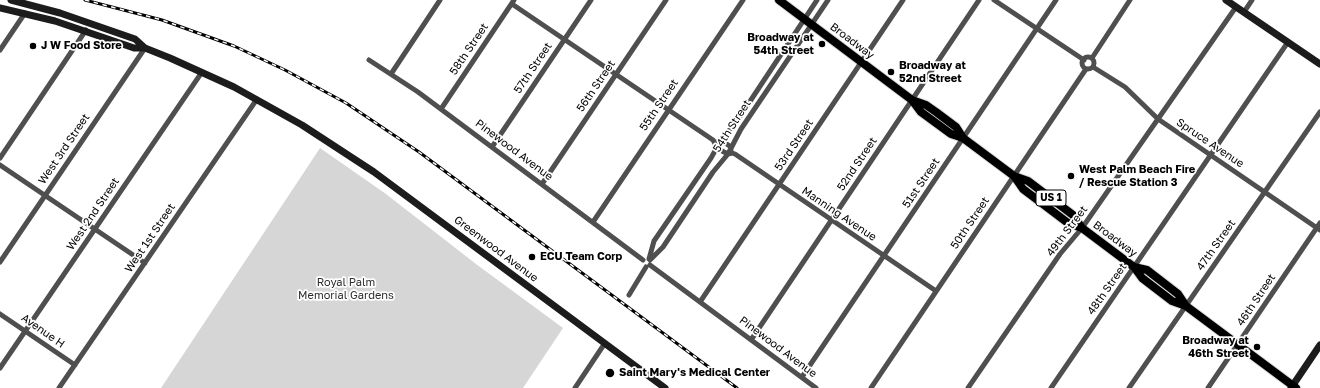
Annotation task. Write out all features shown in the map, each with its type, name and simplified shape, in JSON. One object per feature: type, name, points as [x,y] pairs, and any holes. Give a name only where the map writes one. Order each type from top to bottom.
[{"type":"main road","points":[[11,0],[60,13],[109,30],[134,39],[145,48]]},
{"type":"main road","name":"Broadway","points":[[779,0],[912,100],[921,112],[951,134],[963,138],[1014,176],[1028,181],[1073,215],[1082,228],[1134,267],[1142,278],[1172,301],[1186,306],[1293,387]]},
{"type":"main road","points":[[1226,0],[1320,64]]},
{"type":"main road","points":[[0,8],[25,13],[86,30],[134,48],[145,48]]},
{"type":"main road","name":"Greenwood Avenue","points":[[145,48],[202,72],[256,99],[312,131],[374,172],[665,388]]},
{"type":"main road","points":[[1293,387],[1320,345]]},
{"type":"street","points":[[391,74],[440,0]]},
{"type":"street","name":"57th Street","points":[[492,147],[590,0]]},
{"type":"street","name":"56th Street","points":[[542,184],[666,0]]},
{"type":"street","name":"55th Street","points":[[593,222],[743,0]]},
{"type":"street","name":"54th Street","points":[[629,295],[648,262],[654,241],[817,0]]},
{"type":"street","name":"54th Street","points":[[648,262],[663,247],[713,172],[730,151],[741,129],[828,0]]},
{"type":"street","name":"53rd Street","points":[[700,302],[903,0]]},
{"type":"street","name":"52nd Street","points":[[751,340],[979,0]]},
{"type":"street","points":[[994,0],[1084,60]]},
{"type":"street","name":"51st Street","points":[[802,377],[1038,29],[1056,0]]},
{"type":"street","points":[[1084,60],[1083,65],[1086,69],[1093,67],[1094,61],[1092,58],[1130,0]]},
{"type":"street","points":[[1244,12],[1252,0]]},
{"type":"street","points":[[513,2],[564,39],[714,141],[717,147]]},
{"type":"street","name":"58th Street","points":[[441,109],[513,2]]},
{"type":"street","name":"49th Street","points":[[968,388],[1060,254],[1082,228],[1236,7]]},
{"type":"street","points":[[0,50],[25,13]]},
{"type":"street","points":[[0,158],[86,30]]},
{"type":"street","name":"48th Street","points":[[1051,388],[1288,42]]},
{"type":"street","name":"West 3rd Street","points":[[0,262],[145,48]]},
{"type":"street","points":[[1084,60],[1088,57],[1092,58]]},
{"type":"street","name":"Pinewood Avenue","points":[[369,60],[418,92],[816,388]]},
{"type":"street","name":"Spruce Avenue","points":[[1093,67],[1125,87],[1158,119],[1318,229]]},
{"type":"street","name":"50th Street","points":[[871,388],[1086,69]]},
{"type":"street","name":"West 2nd Street","points":[[0,368],[202,72]]},
{"type":"street","name":"West 1st Street","points":[[59,388],[256,99]]},
{"type":"street","name":"47th Street","points":[[1129,388],[1320,112]]},
{"type":"street","points":[[714,141],[721,140]]},
{"type":"street","name":"Manning Avenue","points":[[721,140],[730,151],[936,291]]},
{"type":"street","name":"Manning Avenue","points":[[717,147],[730,151]]},
{"type":"street","points":[[0,165],[145,263]]},
{"type":"street","name":"46th Street","points":[[1208,388],[1318,229],[1320,223]]},
{"type":"street","name":"Avenue H","points":[[0,314],[75,365]]},
{"type":"street","points":[[575,388],[605,343]]},
{"type":"green space","name":"Royal Palm Memorial Gardens","points":[[320,148],[386,194],[476,264],[563,328],[523,388],[161,388]]},
{"type":"railway","points":[[85,0],[162,20],[234,46],[285,70],[346,103],[419,152],[737,388]]},
{"type":"place","name":"Broadway at 54th Street","points":[[822,44]]},
{"type":"place","name":"J W Food Store","points":[[33,46]]},
{"type":"place","name":"Broadway at 52nd Street","points":[[891,72]]},
{"type":"place","name":"West Palm Beach Fire / Rescue Station 3","points":[[1071,176]]},
{"type":"place","name":"ECU Team Corp","points":[[532,257]]},
{"type":"place","name":"Broadway at 46th Street","points":[[1257,347]]},
{"type":"place","name":"Saint Mary's Medical Center","points":[[610,373]]}]
